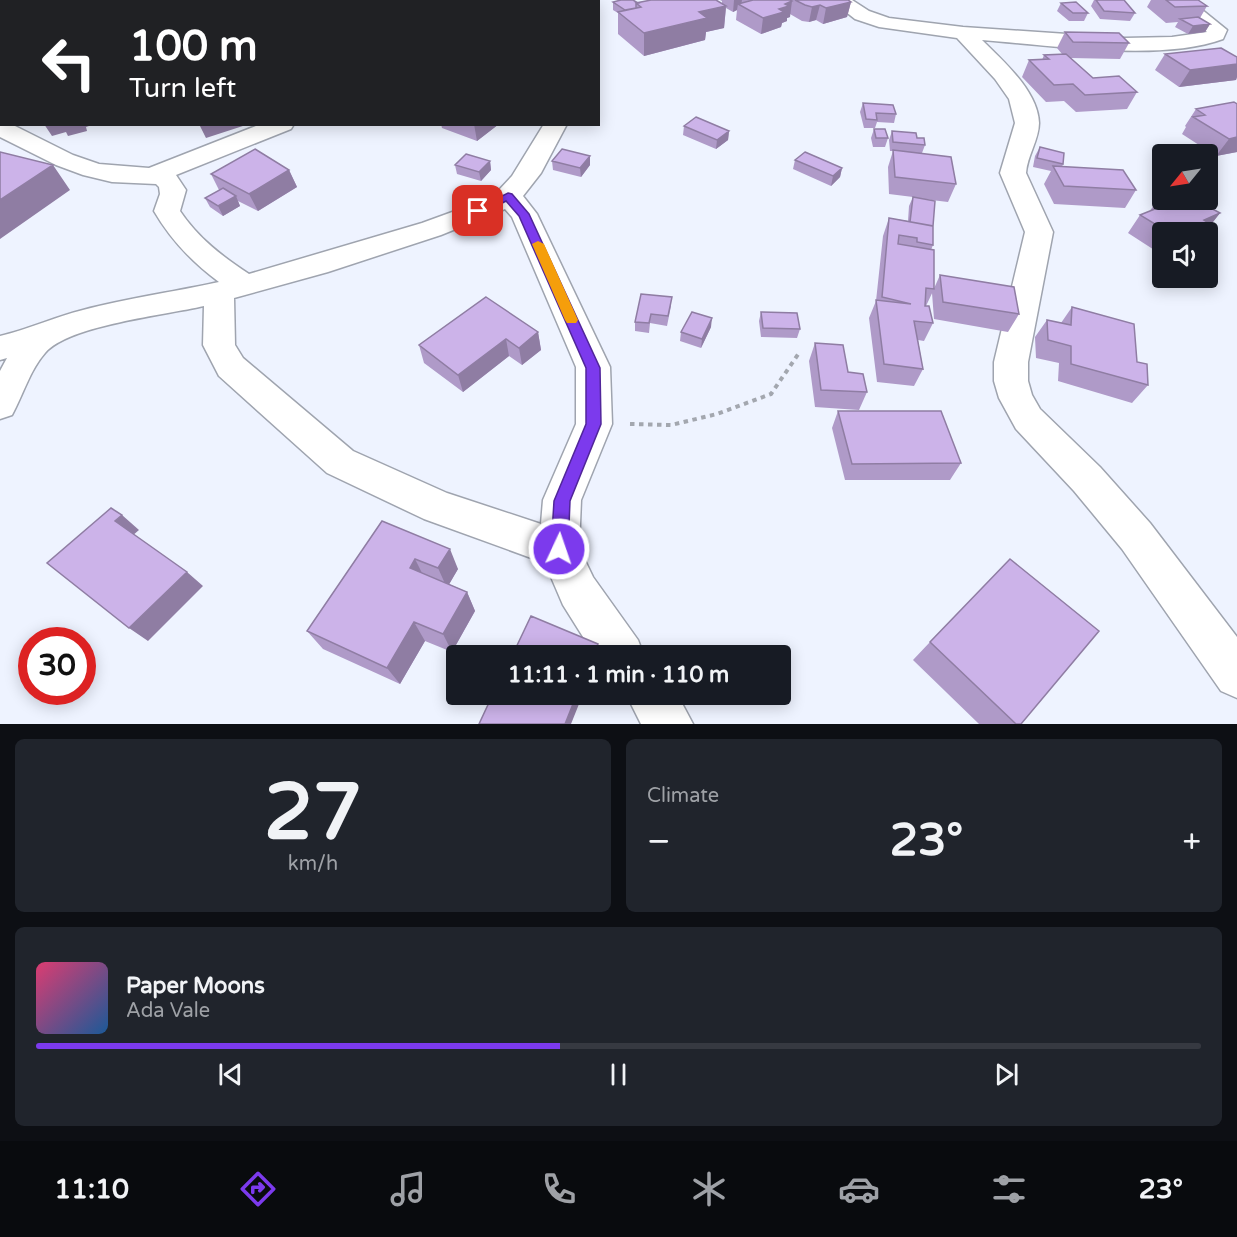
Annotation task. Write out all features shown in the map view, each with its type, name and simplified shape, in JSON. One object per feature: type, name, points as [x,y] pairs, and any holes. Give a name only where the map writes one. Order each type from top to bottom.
[{"type":"street","points":[[840,0],[862,15],[886,24],[963,33],[1125,44],[1172,43],[1208,38],[1216,34],[1217,30],[1179,0]]},
{"type":"street","points":[[963,33],[999,70],[1022,102],[1028,122],[1013,162],[1013,172],[1024,202],[1039,232],[1011,362],[1011,381],[1016,398],[1028,419],[1087,478],[1136,536],[1237,675]]},
{"type":"street","points":[[151,177],[278,126]]},
{"type":"street","points":[[0,348],[38,339],[97,318],[232,289],[359,253],[463,219],[508,196],[522,180],[555,126]]},
{"type":"street","points":[[0,128],[62,159],[90,169],[105,173],[164,178],[172,186],[174,193],[167,211],[184,237],[232,289]]},
{"type":"street","points":[[508,196],[524,214],[593,368],[594,424],[562,501],[559,549],[578,591],[615,645]]},
{"type":"street","points":[[232,289],[219,345],[231,367],[340,462],[438,507],[559,549]]},
{"type":"street","points":[[0,405],[24,358],[38,339]]},
{"type":"street","points":[[656,705],[669,724]]},
{"type":"path","points":[[594,424],[671,425],[717,414],[771,394],[799,353]]},
{"type":"building","points":[[633,0],[638,3],[636,3],[636,8],[625,10],[613,2]]},
{"type":"building","points":[[651,0],[716,0],[726,6],[699,12],[707,18],[644,33],[618,12],[641,7],[636,3]]},
{"type":"building","points":[[753,0],[792,1],[785,4],[789,6],[779,9],[784,12],[763,18],[738,4]]},
{"type":"building","points":[[795,0],[848,0],[851,2],[826,8],[820,5],[812,7]]},
{"type":"building","points":[[1096,0],[1124,0],[1135,13],[1104,11]]},
{"type":"building","points":[[1166,0],[1198,0],[1207,6],[1175,7]]},
{"type":"building","points":[[1076,2],[1088,13],[1073,13],[1061,3]]},
{"type":"building","points":[[1198,17],[1210,24],[1193,26],[1180,19]]},
{"type":"building","points":[[1065,32],[1119,33],[1129,43],[1073,42]]},
{"type":"building","points":[[1221,48],[1237,57],[1237,64],[1190,70],[1165,54]]},
{"type":"building","points":[[1066,54],[1093,78],[1119,76],[1137,92],[1085,95],[1073,84],[1054,85],[1029,60],[1049,59],[1044,55]]},
{"type":"building","points":[[1234,102],[1237,104],[1237,137],[1229,139],[1193,117],[1205,115],[1196,109]]},
{"type":"building","points":[[863,103],[893,105],[896,114],[876,113],[877,120],[866,119]]},
{"type":"building","points":[[696,117],[729,131],[717,140],[684,126]]},
{"type":"building","points":[[874,129],[885,129],[888,138],[876,138]]},
{"type":"building","points":[[892,131],[916,133],[917,138],[924,138],[925,145],[893,142]]},
{"type":"building","points":[[1040,147],[1064,153],[1063,164],[1037,158]]},
{"type":"building","points":[[255,149],[289,170],[249,194],[211,174]]},
{"type":"building","points":[[562,149],[590,156],[580,168],[552,161]]},
{"type":"building","points":[[893,150],[951,157],[956,184],[895,177]]},
{"type":"building","points":[[0,152],[53,165],[0,200]]},
{"type":"building","points":[[805,152],[842,168],[833,176],[795,160]]},
{"type":"building","points":[[466,154],[490,161],[479,172],[455,165]]},
{"type":"building","points":[[1053,166],[1123,170],[1136,190],[1064,186]]},
{"type":"building","points":[[223,188],[236,196],[218,206],[205,198]]},
{"type":"building","points":[[913,197],[935,201],[933,226],[910,222]]},
{"type":"building","points":[[1152,210],[1214,210],[1220,213],[1204,220],[1207,222],[1152,222],[1140,215]]},
{"type":"building","points":[[889,218],[933,226],[933,245],[917,242],[917,238],[899,235],[898,244],[934,250],[934,289],[926,288],[925,306],[929,306],[933,323],[914,321],[923,369],[884,364],[876,300],[911,304],[882,297]]},
{"type":"building","points":[[940,275],[1014,287],[1019,314],[943,302]]},
{"type":"building","points":[[641,294],[672,297],[668,316],[651,314],[649,323],[635,322]]},
{"type":"building","points":[[486,297],[538,332],[519,348],[506,339],[458,375],[419,345]]},
{"type":"building","points":[[1072,307],[1134,324],[1137,362],[1147,364],[1148,385],[1071,364],[1071,346],[1048,340],[1047,320],[1071,325]]},
{"type":"building","points":[[692,312],[712,318],[702,339],[681,332]]},
{"type":"building","points":[[761,312],[797,313],[800,329],[763,328]]},
{"type":"building","points":[[815,343],[843,345],[848,372],[863,374],[867,392],[821,390]]},
{"type":"building","points":[[838,411],[941,411],[961,463],[852,464]]},
{"type":"building","points":[[111,508],[122,515],[115,521],[187,572],[129,628],[47,563]]},
{"type":"building","points":[[382,521],[450,549],[438,568],[415,559],[410,568],[467,592],[443,634],[414,622],[387,668],[307,631]]},
{"type":"building","points":[[1010,559],[1099,631],[1021,724],[1016,724],[930,642]]},
{"type":"building","points":[[531,616],[598,644],[598,645],[517,645]]},
{"type":"building","points":[[488,705],[573,705],[565,724],[479,724]]},
{"type":"slow traffic","points":[[538,244],[571,320]]},
{"type":"route","points":[[478,211],[508,196],[524,214],[593,368],[594,424],[562,501],[559,549]]}]
